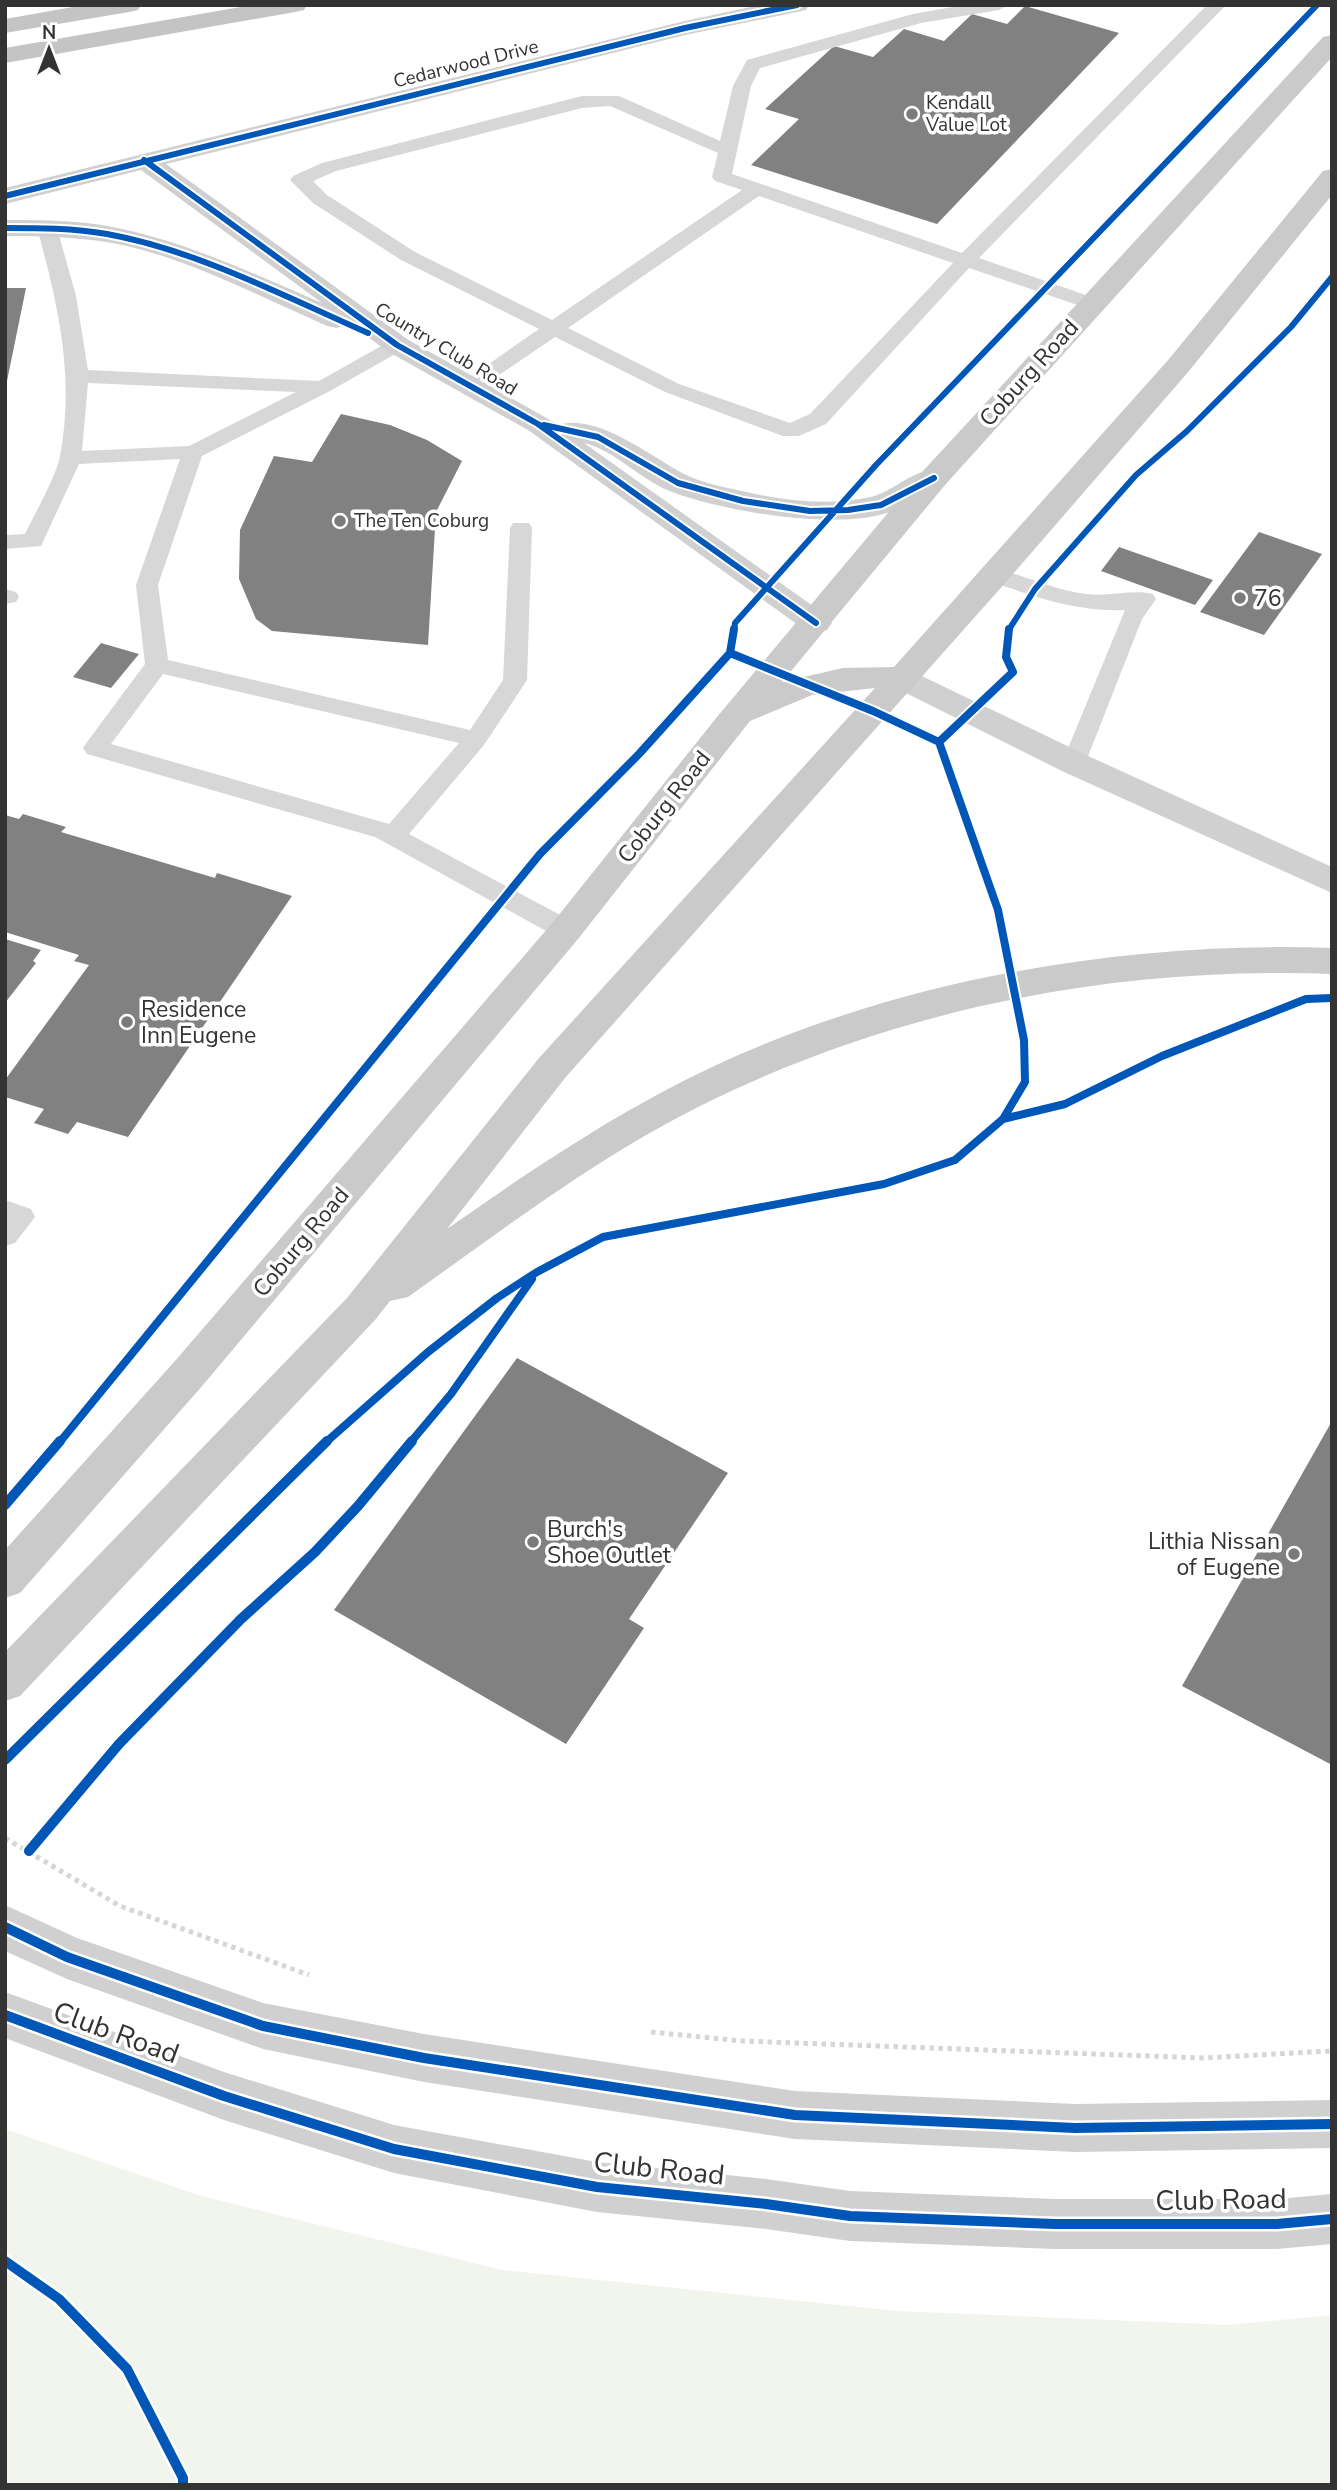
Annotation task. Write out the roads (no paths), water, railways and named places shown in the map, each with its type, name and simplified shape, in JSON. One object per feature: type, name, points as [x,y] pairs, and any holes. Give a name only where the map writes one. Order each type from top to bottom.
[{"type":"highway","points":[[5,26],[129,5]]},
{"type":"highway","points":[[5,56],[295,5]]},
{"type":"main road","name":"Cedarwood Drive","points":[[144,160],[685,28],[797,5]]},
{"type":"main road","name":"Coburg Road","points":[[5,1580],[189,1373],[566,930],[729,725],[933,478],[1332,42]]},
{"type":"main road","points":[[5,197],[144,160]]},
{"type":"main road","name":"Country Club Road","points":[[144,160],[397,345],[538,424],[816,622]]},
{"type":"main road","points":[[5,1682],[361,1309],[552,1068],[995,575],[1179,365],[1332,177]]},
{"type":"main road","points":[[5,228],[47,228],[137,241],[260,287],[397,345]]},
{"type":"main road","points":[[538,424],[598,437],[678,483],[743,501],[810,511],[848,510],[881,505],[933,478]]},
{"type":"main road","points":[[729,725],[773,696],[808,684],[844,677],[903,678],[1074,763],[1332,881]]},
{"type":"main road","points":[[361,1309],[609,1139],[764,1059],[947,998],[1088,972],[1244,959],[1332,961]]},
{"type":"main road","points":[[5,1927],[67,1957],[263,2026],[424,2058],[795,2115],[1075,2128],[1332,2124]]},
{"type":"main road","name":"Club Road","points":[[5,2015],[223,2096],[394,2149],[597,2187],[863,2217],[1055,2224],[1277,2224],[1332,2219]]},
{"type":"lane","points":[[999,5],[919,18],[753,64],[742,86],[722,177],[1093,304]]},
{"type":"lane","points":[[728,151],[612,100],[582,102],[328,167],[300,180],[320,199],[408,256],[672,388],[791,431],[818,419],[965,261],[1217,5]]},
{"type":"lane","points":[[470,386],[757,189]]},
{"type":"lane","points":[[5,542],[33,541],[71,458],[78,376],[66,296],[47,228]]},
{"type":"lane","points":[[71,458],[193,452],[323,387],[397,345]]},
{"type":"lane","points":[[78,376],[323,387]]},
{"type":"lane","points":[[193,452],[147,585],[157,664],[95,748],[393,836],[566,930]]},
{"type":"lane","points":[[393,836],[476,739],[515,680],[521,528]]},
{"type":"lane","points":[[995,575],[1073,601],[1119,604],[1145,599],[1131,617],[1074,763]]},
{"type":"lane","points":[[157,664],[476,739]]},
{"type":"lane","points":[[5,1211],[22,1217],[5,1235]]},
{"type":"place","name":"Kendall Value Lot","points":[[912,114]]},
{"type":"place","name":"The Ten Coburg","points":[[340,521]]},
{"type":"place","name":"76","points":[[1240,598]]},
{"type":"place","name":"Residence Inn Eugene","points":[[127,1022]]},
{"type":"place","name":"Burch's Shoe Outlet","points":[[533,1542]]},
{"type":"place","name":"Lithia Nissan of Eugene","points":[[1294,1554]]}]
